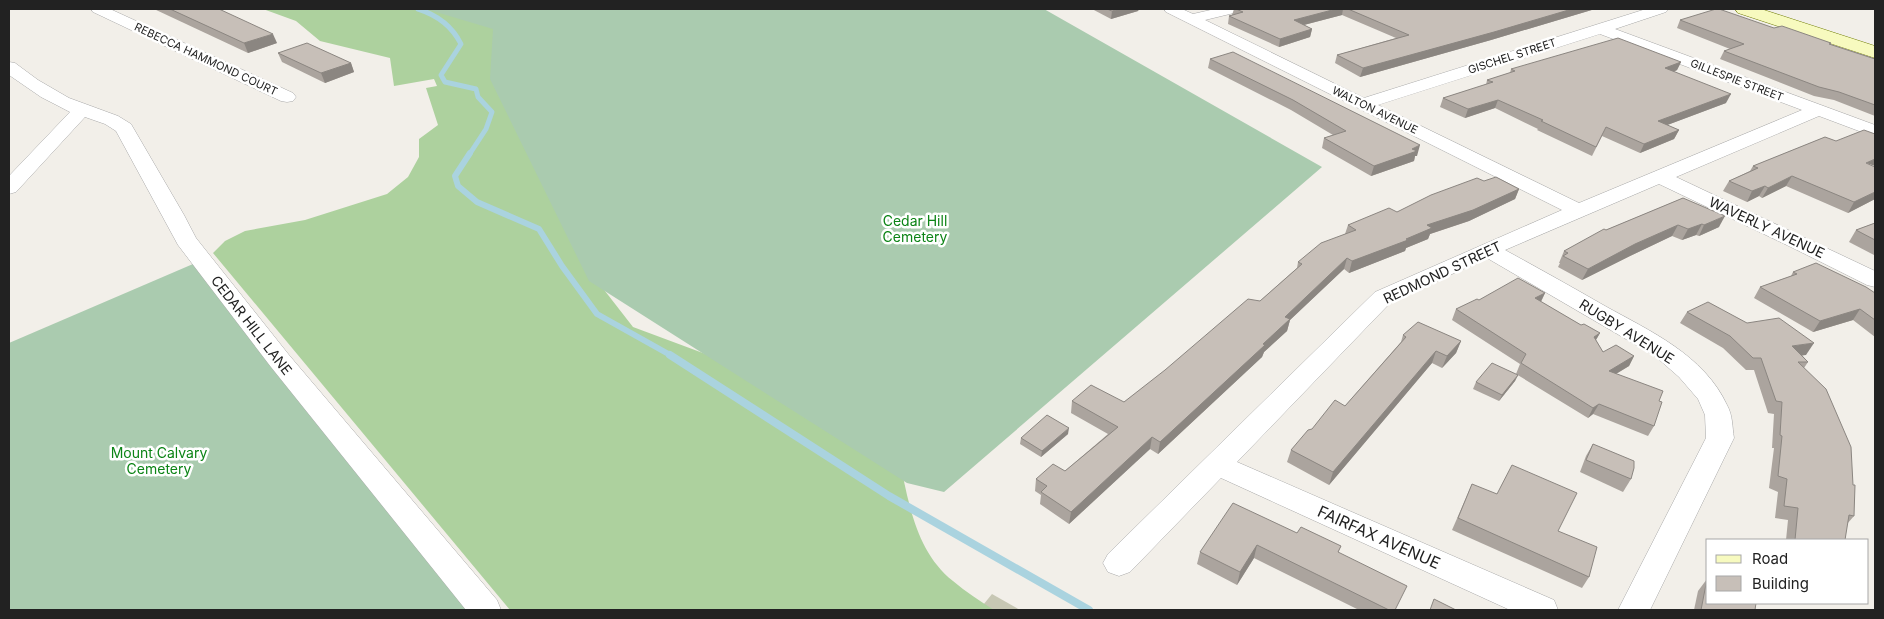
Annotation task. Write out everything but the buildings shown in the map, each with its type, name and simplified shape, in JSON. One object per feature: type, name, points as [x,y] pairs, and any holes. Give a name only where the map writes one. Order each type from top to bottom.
[{"type":"main road","points":[[1744,9],[1875,52]]},
{"type":"street","name":"REBECCA HAMMOND COURT","points":[[98,9],[287,97]]},
{"type":"street","name":"WALTON AVENUE","points":[[1171,9],[1579,211]]},
{"type":"street","points":[[1191,19],[1233,9]]},
{"type":"street","name":"GISCHEL STREET","points":[[1363,104],[1661,9]]},
{"type":"street","name":"GILLESPIE STREET","points":[[1599,28],[1875,131]]},
{"type":"street","name":"CEDAR HILL LANE","points":[[9,67],[40,90],[82,110],[117,122],[124,128],[174,215],[186,240],[280,361],[485,610]]},
{"type":"street","points":[[9,188],[82,110]]},
{"type":"street","name":"REDMOND STREET","points":[[1119,563],[1383,297],[1488,249],[1818,110]]},
{"type":"street","name":"WAVERLY AVENUE","points":[[1659,177],[1801,243],[1875,280]]},
{"type":"street","name":"RUGBY AVENUE","points":[[1488,249],[1664,350],[1689,371],[1707,391],[1718,416],[1720,438],[1634,610]]},
{"type":"street","name":"FAIRFAX AVENUE","points":[[1216,464],[1542,610]]},
{"type":"shaded area","points":[[992,594],[1020,610],[979,610]]},
{"type":"green space","points":[[263,9],[559,9],[591,273],[633,327],[762,375],[898,453],[915,522],[929,554],[953,581],[994,610],[510,610],[213,253],[225,241],[245,231],[305,220],[387,194],[408,177],[419,157],[419,139],[438,125],[426,88],[437,86],[434,79],[394,86],[390,58],[320,41],[296,21]]},
{"type":"green space","name":"Cedar Hill Cemetery","points":[[426,9],[1044,9],[1322,167],[944,492],[907,483],[589,281],[490,79],[493,29]]},
{"type":"green space","name":"Mount Calvary Cemetery","points":[[193,264],[477,610],[9,610],[9,343]]},
{"type":"waterway","points":[[418,9],[431,14],[443,22],[461,44],[441,75],[445,82],[476,89],[478,97],[492,112],[486,129],[469,155]]},
{"type":"waterway","points":[[470,153],[455,176],[458,186],[477,202],[539,229],[562,266],[597,314],[672,356]]},
{"type":"waterway","points":[[670,355],[889,496],[1089,610]]}]
